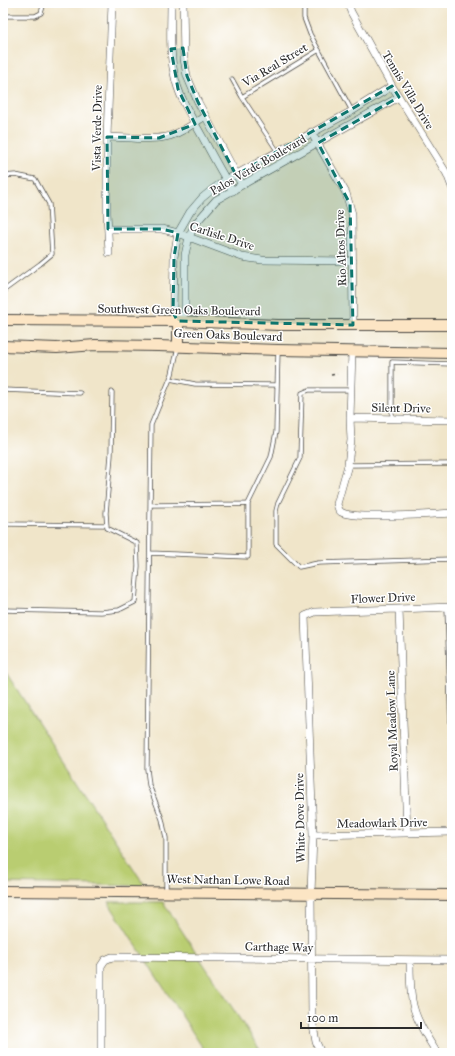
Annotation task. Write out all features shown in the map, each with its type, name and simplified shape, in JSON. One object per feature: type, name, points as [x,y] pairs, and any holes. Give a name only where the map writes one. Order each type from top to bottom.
[{"type":"main road","name":"Southwest Green Oaks Boulevard","points":[[3,320],[354,325]]},
{"type":"main road","points":[[178,322],[178,346]]},
{"type":"main road","points":[[354,325],[452,325]]},
{"type":"main road","name":"Green Oaks Boulevard","points":[[3,346],[57,348],[96,345],[178,346],[278,350],[452,353]]},
{"type":"main road","name":"West Nathan Lowe Road","points":[[3,891],[452,895]]},
{"type":"street","name":"Vista Verde Drive","points":[[109,252],[107,213],[107,137],[112,3]]},
{"type":"street","points":[[171,3],[171,49],[178,89],[195,124],[233,191]]},
{"type":"street","points":[[183,3],[183,48],[187,76],[205,116],[242,185]]},
{"type":"street","name":"Tennis Villa Drive","points":[[348,3],[351,12],[392,86],[446,174],[452,187]]},
{"type":"street","points":[[171,49],[183,48]]},
{"type":"street","name":"Palos Verde Boulevard","points":[[392,86],[352,111],[311,132],[226,180],[213,188],[202,198],[190,212],[178,233],[174,257],[173,313],[178,322],[185,312],[185,255],[189,237],[195,224],[205,211],[216,200],[399,97]]},
{"type":"street","points":[[107,137],[159,138],[169,136],[195,124],[205,116]]},
{"type":"street","name":"Rio Altos Drive","points":[[311,132],[346,193],[350,204],[352,214],[354,325]]},
{"type":"street","name":"Carlisle Drive","points":[[108,229],[162,229],[178,233],[242,257],[262,260],[353,262]]},
{"type":"street","points":[[352,351],[350,418],[351,440],[348,465],[337,504],[339,510],[342,513],[347,514],[378,516],[452,513]]},
{"type":"street","name":"Silent Drive","points":[[350,418],[452,420]]},
{"type":"street","name":"Flower Drive","points":[[314,612],[449,607]]},
{"type":"street","name":"Royal Meadow Lane","points":[[399,609],[407,833]]},
{"type":"street","name":"White Dove Drive","points":[[314,612],[306,616],[305,620],[313,835],[312,1019],[316,1042],[321,1053]]},
{"type":"street","name":"Meadowlark Drive","points":[[313,835],[452,832]]},
{"type":"street","name":"Carthage Way","points":[[101,1053],[101,966],[105,960],[112,957],[452,960]]},
{"type":"street","points":[[410,960],[412,1001],[421,1025],[437,1053]]},
{"type":"lane","points":[[3,16],[35,16],[41,13],[44,3]]},
{"type":"lane","points":[[304,3],[304,18],[307,27],[352,111]]},
{"type":"lane","name":"Via Real Street","points":[[242,97],[319,50]]},
{"type":"lane","points":[[232,79],[278,152]]},
{"type":"lane","points":[[3,176],[15,175],[35,178],[49,204],[52,254],[3,291]]},
{"type":"lane","points":[[166,893],[166,838],[162,819],[149,784],[147,769],[151,425],[170,379],[178,346]]},
{"type":"lane","points":[[150,553],[248,557],[248,504],[271,457],[276,432],[278,350]]},
{"type":"lane","points":[[392,419],[392,362],[452,364]]},
{"type":"lane","points":[[170,379],[195,384],[277,384]]},
{"type":"lane","points":[[3,390],[80,393]]},
{"type":"lane","points":[[351,390],[309,390],[302,393],[300,458],[278,503],[276,511],[276,544],[299,567],[318,563],[452,559]]},
{"type":"lane","points":[[3,610],[101,612],[119,610],[135,602],[138,566],[137,543],[107,528],[106,513],[111,455],[112,392]]},
{"type":"lane","points":[[348,465],[452,464]]},
{"type":"lane","points":[[150,505],[248,504]]},
{"type":"lane","points":[[3,524],[107,525]]},
{"type":"lane","points":[[449,607],[452,764]]},
{"type":"path","points":[[331,375],[337,374]]},
{"type":"highlighted area","points":[[183,48],[187,76],[198,102],[236,175],[392,86],[399,97],[318,143],[350,204],[353,325],[178,321],[173,313],[174,257],[178,233],[162,229],[108,229],[107,137],[159,138],[195,124],[178,89],[171,49]]},
{"type":"green space","points":[[3,668],[145,886],[3,883]]},
{"type":"green space","points":[[108,902],[163,902],[262,1053],[206,1053]]}]
